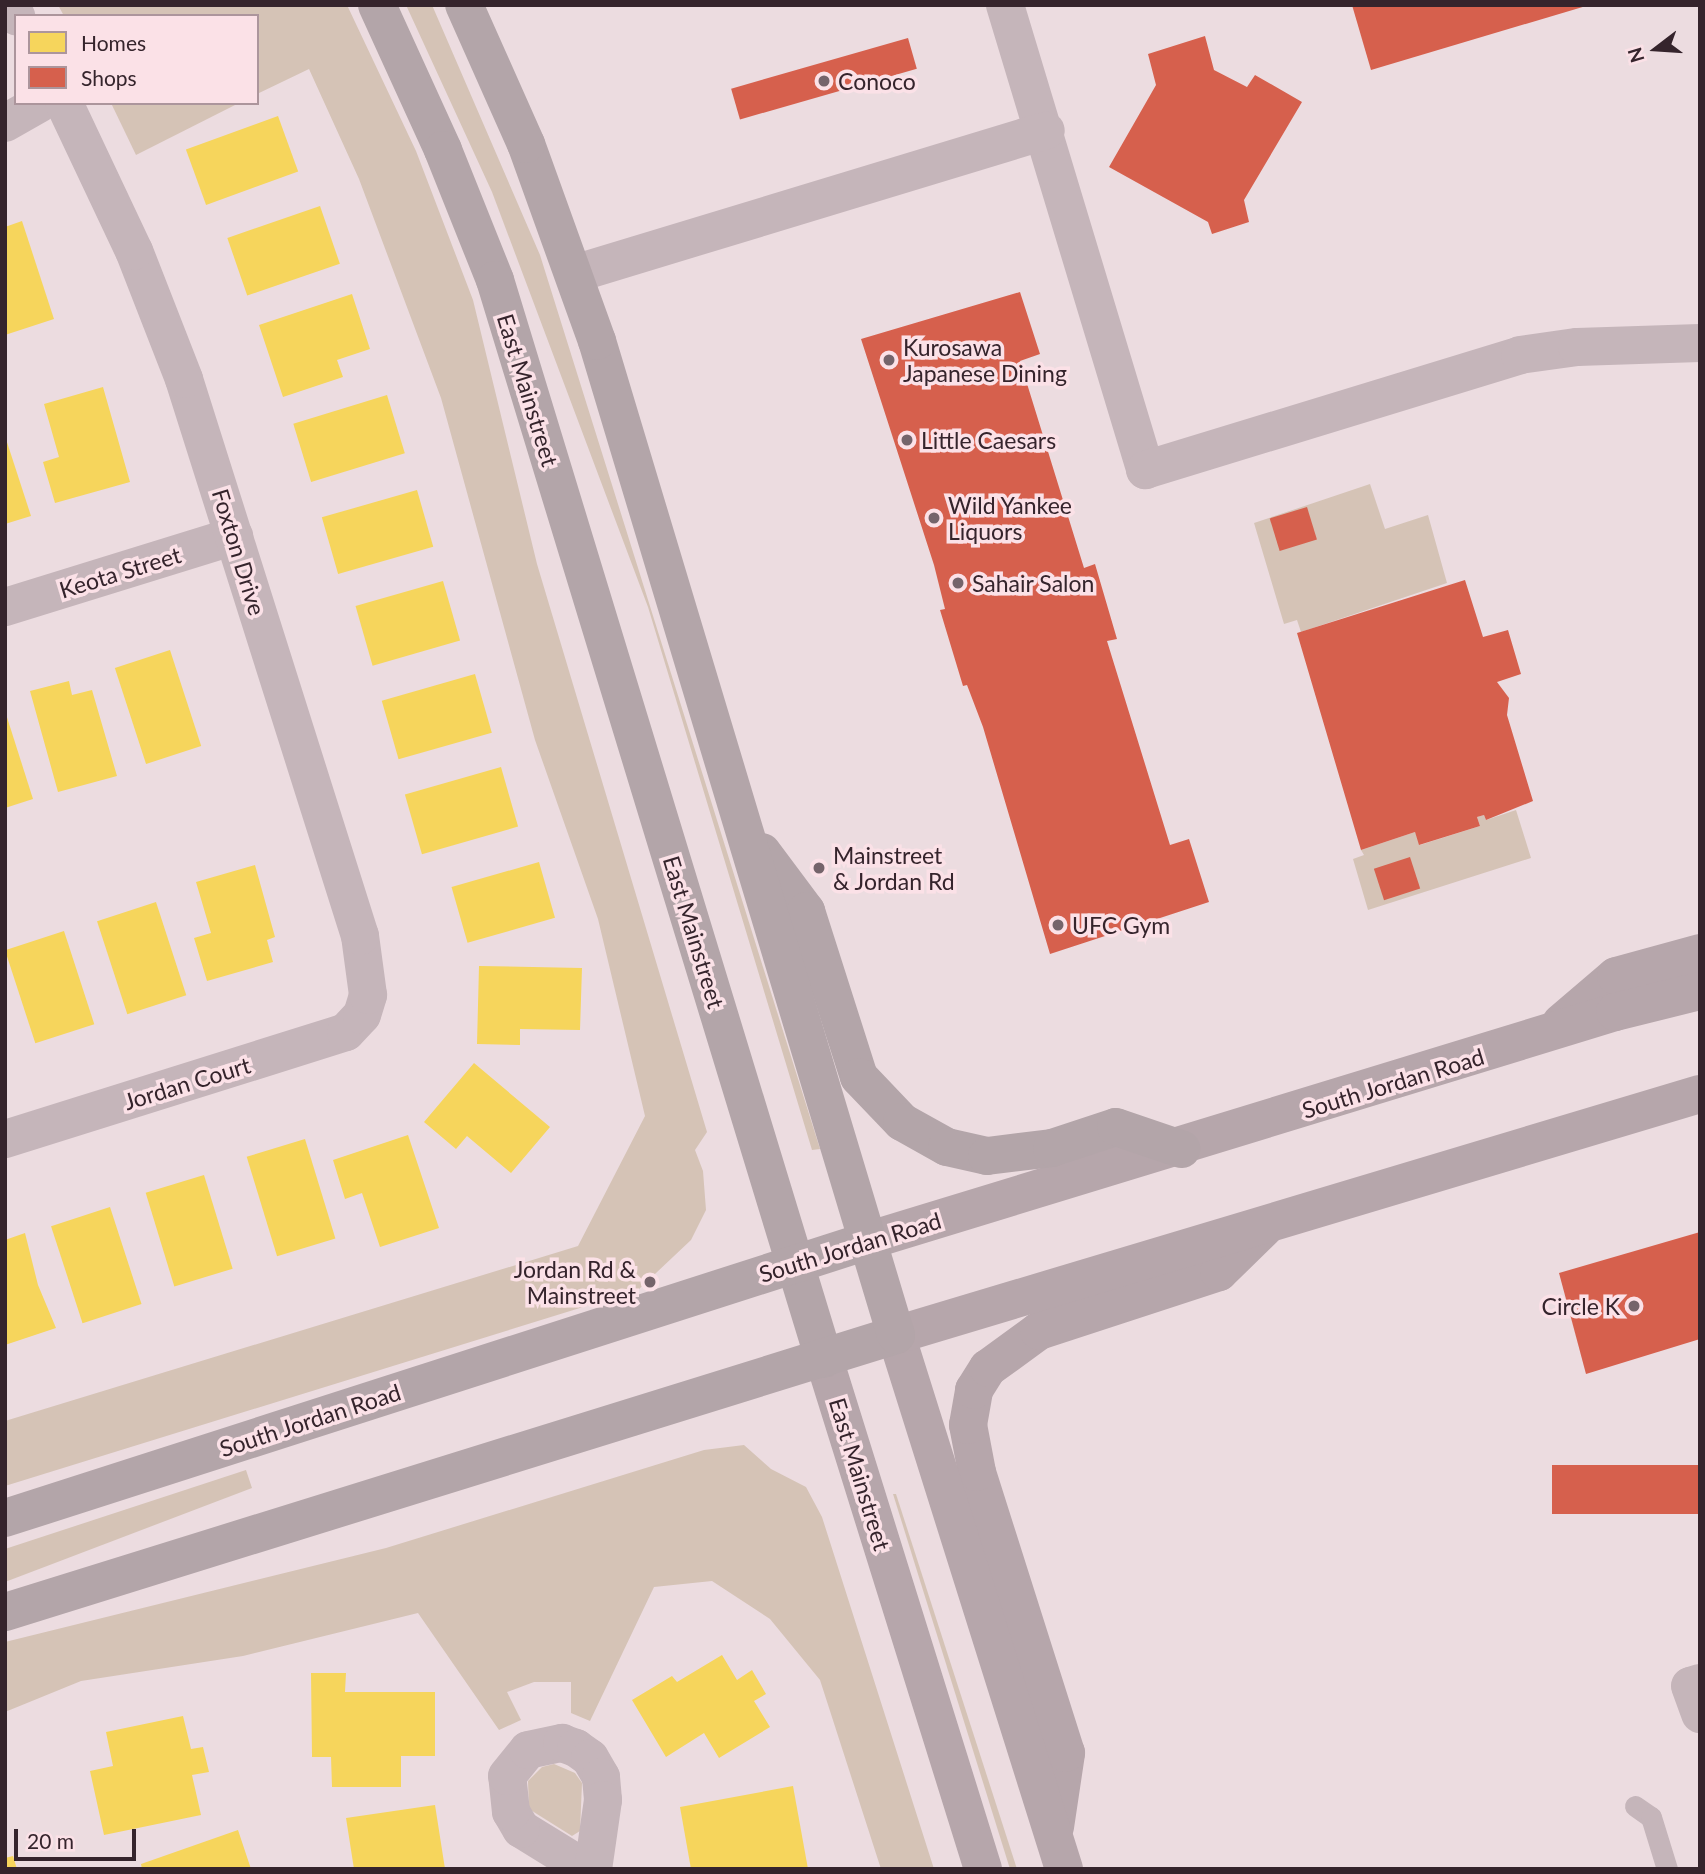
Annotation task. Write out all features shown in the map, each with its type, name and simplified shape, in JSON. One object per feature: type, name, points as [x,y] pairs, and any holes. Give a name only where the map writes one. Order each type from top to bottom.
[{"type":"main road","name":"East Mainstreet","points":[[377,5],[443,149],[495,280],[795,1265],[983,1869]]},
{"type":"main road","points":[[464,5],[526,144],[574,274],[745,829],[867,1241],[1059,1852]]},
{"type":"main road","points":[[745,829],[806,911],[859,1077],[902,1122],[947,1147],[987,1156],[1052,1148],[1116,1128],[1181,1149]]},
{"type":"main road","points":[[1547,1035],[1616,976],[1700,953]]},
{"type":"main road","name":"South Jordan Road","points":[[5,1518],[867,1241],[1181,1149],[1547,1035],[1700,991]]},
{"type":"main road","points":[[5,1612],[896,1335],[1700,1094]]},
{"type":"main road","points":[[1059,1852],[1066,1753],[974,1460],[968,1425],[974,1390],[988,1368],[1013,1346],[1068,1319],[1219,1272],[1268,1224]]},
{"type":"street","points":[[1005,5],[1046,131],[1145,470],[1520,355],[1577,346],[1700,344]]},
{"type":"street","points":[[5,123],[36,105]]},
{"type":"street","name":"Foxton Drive","points":[[65,105],[159,313],[234,536],[360,936],[368,995],[362,1015]]},
{"type":"street","points":[[574,274],[1046,131]]},
{"type":"street","name":"Keota Street","points":[[5,607],[234,536]]},
{"type":"street","name":"Jordan Court","points":[[5,1139],[334,1037],[346,1032],[362,1015]]},
{"type":"street","points":[[1700,1683],[1690,1686],[1700,1714]]},
{"type":"street","points":[[586,1869],[521,1829],[511,1812],[507,1776],[528,1750],[562,1744],[576,1748],[590,1758],[601,1777],[603,1800],[593,1869]]},
{"type":"lane","points":[[1634,1806],[1651,1817],[1667,1869]]},
{"type":"shaded area","points":[[58,5],[347,5],[416,151],[473,300],[537,564],[707,1132],[695,1150],[703,1171],[706,1210],[691,1240],[638,1290],[5,1486],[5,1421],[578,1246],[645,1116],[598,919],[535,740],[441,398],[359,179],[309,69],[259,93],[259,14],[63,14]]},
{"type":"shaded area","points":[[406,5],[432,5],[540,255],[820,1149],[812,1150],[648,607],[492,192]]},
{"type":"shaded area","points":[[112,105],[235,105],[136,155]]},
{"type":"shaded area","points":[[1370,484],[1385,529],[1428,515],[1447,583],[1301,632],[1297,620],[1284,624],[1254,523]]},
{"type":"shaded area","points":[[1516,810],[1531,858],[1368,910],[1353,859],[1364,855],[1361,850],[1415,832],[1420,845],[1480,826],[1477,817],[1484,815],[1486,820]]},
{"type":"shaded area","points":[[744,1445],[771,1469],[806,1487],[822,1517],[934,1869],[881,1869],[820,1680],[770,1619],[712,1581],[654,1587],[590,1721],[571,1713],[571,1682],[534,1682],[507,1692],[521,1720],[499,1730],[418,1613],[243,1656],[81,1681],[5,1712],[5,1642],[386,1548],[704,1450]]},
{"type":"shaded area","points":[[246,1470],[252,1488],[5,1582],[5,1549]]},
{"type":"shaded area","points":[[893,1494],[896,1494],[1017,1869],[1010,1869]]},
{"type":"shaded area","points":[[554,1764],[575,1773],[582,1783],[580,1831],[572,1836],[529,1809],[528,1781],[542,1767]]},
{"type":"building: Homes","points":[[278,116],[298,171],[206,205],[186,150]]},
{"type":"building: Homes","points":[[320,206],[340,264],[247,296],[227,238]]},
{"type":"building: Homes","points":[[22,221],[54,319],[5,335],[5,227]]},
{"type":"building: Homes","points":[[352,294],[370,349],[337,360],[343,377],[283,397],[259,325]]},
{"type":"building: Homes","points":[[103,387],[130,482],[55,503],[43,462],[59,457],[44,404]]},
{"type":"building: Homes","points":[[387,395],[405,453],[311,482],[293,424]]},
{"type":"building: Homes","points":[[5,436],[31,516],[5,524]]},
{"type":"building: Homes","points":[[417,490],[433,547],[338,574],[322,517]]},
{"type":"building: Homes","points":[[443,581],[460,641],[373,666],[356,606]]},
{"type":"building: Homes","points":[[170,650],[201,746],[146,764],[115,668]]},
{"type":"building: Homes","points":[[475,674],[492,733],[399,759],[382,701]]},
{"type":"building: Homes","points":[[69,681],[72,695],[92,690],[117,776],[58,792],[30,691]]},
{"type":"building: Homes","points":[[5,711],[33,799],[5,808]]},
{"type":"building: Homes","points":[[501,767],[518,827],[422,854],[405,795]]},
{"type":"building: Homes","points":[[539,862],[555,918],[468,943],[452,887]]},
{"type":"building: Homes","points":[[255,865],[275,937],[267,940],[273,962],[207,981],[194,938],[211,933],[196,882]]},
{"type":"building: Homes","points":[[156,902],[186,995],[127,1014],[97,921]]},
{"type":"building: Homes","points":[[64,931],[94,1024],[35,1043],[5,950]]},
{"type":"building: Homes","points":[[479,966],[582,968],[580,1030],[520,1029],[520,1045],[477,1044]]},
{"type":"building: Homes","points":[[474,1063],[550,1127],[511,1173],[467,1136],[456,1149],[424,1122]]},
{"type":"building: Homes","points":[[408,1135],[439,1228],[380,1247],[362,1193],[345,1199],[333,1160]]},
{"type":"building: Homes","points":[[305,1139],[335,1238],[277,1256],[247,1157]]},
{"type":"building: Homes","points":[[204,1175],[233,1269],[174,1287],[146,1193]]},
{"type":"building: Homes","points":[[110,1207],[142,1304],[83,1323],[51,1226]]},
{"type":"building: Homes","points":[[25,1233],[38,1285],[56,1328],[5,1345],[5,1240]]},
{"type":"building: Homes","points":[[722,1655],[737,1680],[752,1670],[766,1694],[754,1701],[770,1727],[719,1758],[704,1733],[666,1757],[632,1700],[672,1676],[677,1682]]},
{"type":"building: Homes","points":[[311,1673],[346,1673],[345,1692],[435,1692],[435,1756],[401,1756],[401,1787],[332,1787],[331,1757],[312,1757]]},
{"type":"building: Homes","points":[[183,1716],[191,1749],[203,1747],[209,1772],[192,1775],[201,1815],[104,1835],[90,1771],[113,1766],[106,1732]]},
{"type":"building: Homes","points":[[793,1786],[808,1869],[691,1869],[680,1807]]},
{"type":"building: Homes","points":[[435,1805],[445,1869],[354,1869],[346,1818]]},
{"type":"building: Homes","points":[[238,1830],[251,1869],[142,1869],[141,1864]]},
{"type":"building: Homes","points":[[13,1856],[17,1869],[5,1869],[5,1858]]},
{"type":"building: Shops","points":[[1352,5],[1586,5],[1586,6],[1371,70]]},
{"type":"building: Shops","points":[[1205,36],[1214,70],[1247,87],[1255,75],[1302,102],[1244,200],[1249,222],[1212,234],[1208,222],[1109,167],[1156,85],[1148,54]]},
{"type":"building: Shops","name":"Conoco","points":[[908,38],[917,69],[740,119],[731,89]]},
{"type":"building: Shops","points":[[1020,292],[1040,354],[1020,361],[1084,568],[1095,564],[1117,639],[1107,641],[1170,845],[1189,839],[1209,902],[1050,954],[983,727],[967,685],[963,686],[940,610],[945,609],[934,565],[861,339]]},
{"type":"building: Shops","points":[[1307,507],[1317,540],[1280,551],[1270,518]]},
{"type":"building: Shops","points":[[1465,580],[1483,637],[1508,630],[1521,674],[1497,682],[1509,698],[1507,715],[1533,801],[1486,820],[1484,815],[1477,817],[1480,826],[1419,845],[1415,832],[1361,850],[1297,633]]},
{"type":"building: Shops","points":[[1410,857],[1420,888],[1384,900],[1374,869]]},
{"type":"building: Shops","name":"Circle K","points":[[1700,1232],[1700,1339],[1586,1374],[1559,1273]]},
{"type":"building: Shops","points":[[1552,1465],[1700,1465],[1700,1514],[1552,1514]]},
{"type":"place","name":"Conoco","points":[[824,81]]},
{"type":"place","name":"Kurosawa Japanese Dining","points":[[889,360]]},
{"type":"place","name":"Little Caesars","points":[[907,440]]},
{"type":"place","name":"Wild Yankee Liquors","points":[[934,518]]},
{"type":"place","name":"Sahair Salon","points":[[958,583]]},
{"type":"place","name":"Mainstreet & Jordan Rd","points":[[819,868]]},
{"type":"place","name":"UFC Gym","points":[[1058,925]]},
{"type":"place","name":"Jordan Rd & Mainstreet","points":[[650,1282]]},
{"type":"place","name":"Circle K","points":[[1634,1306]]}]
